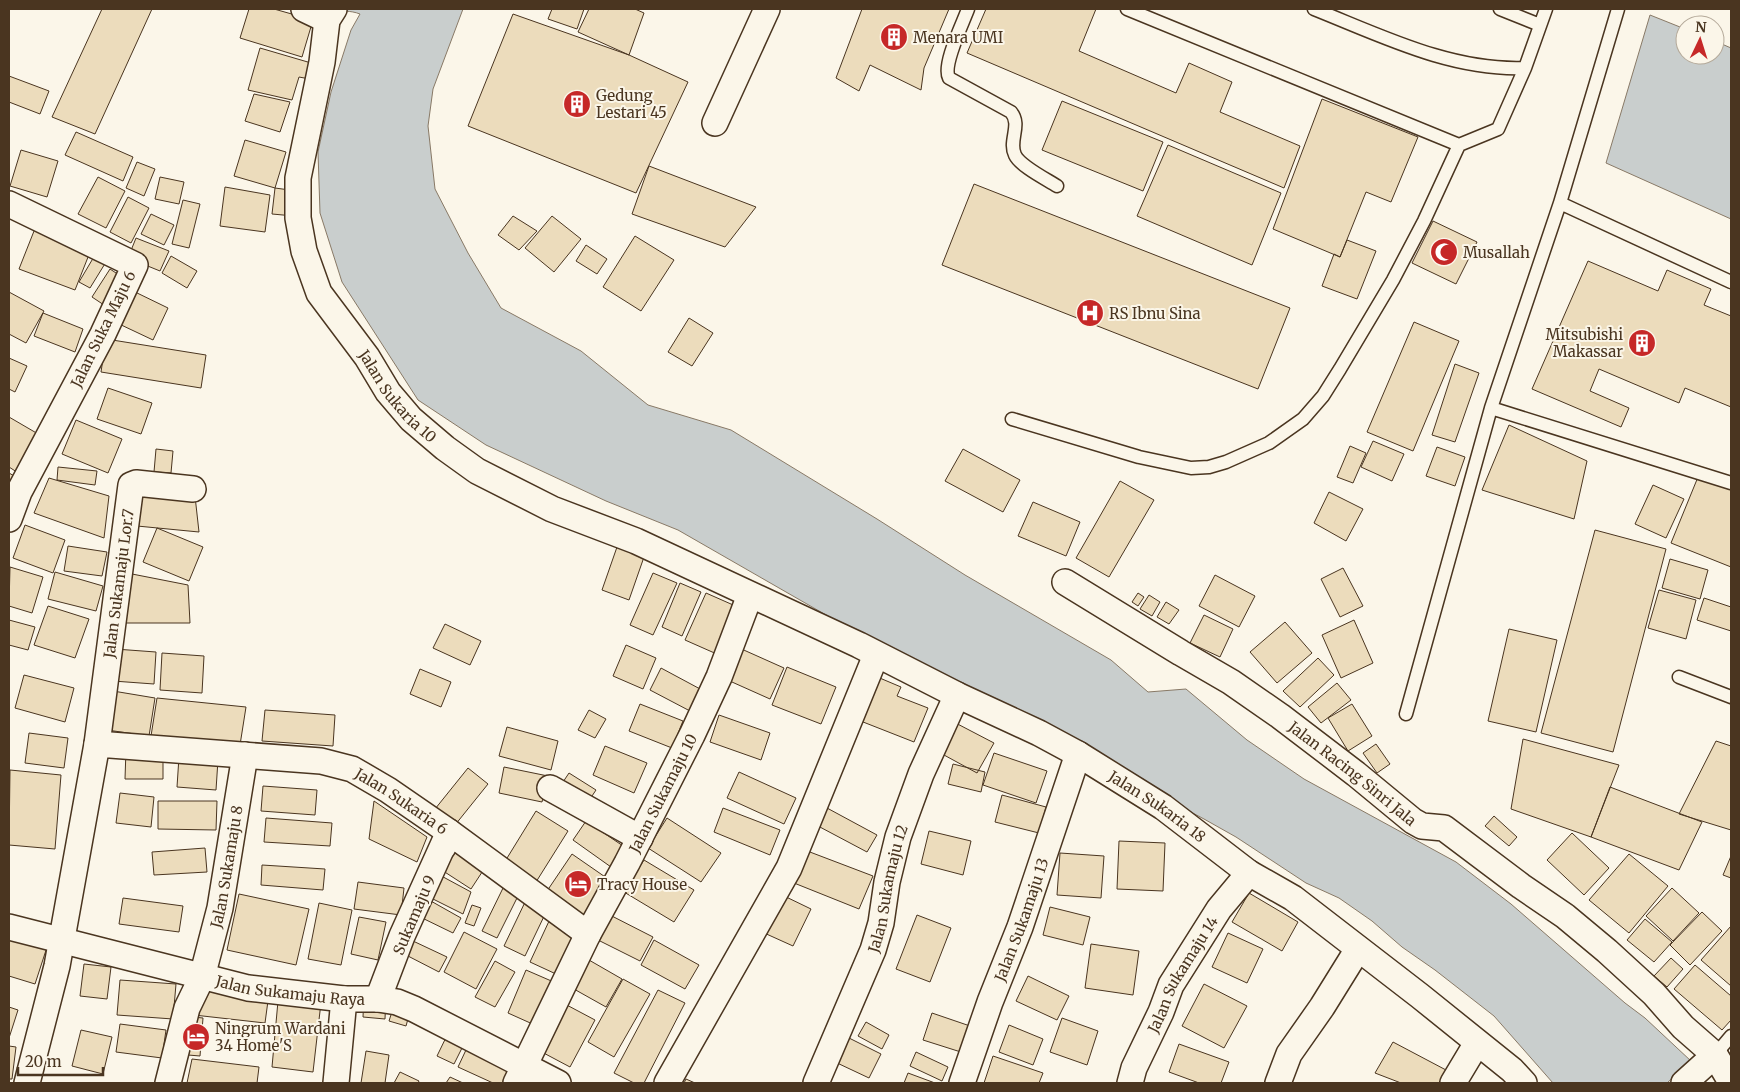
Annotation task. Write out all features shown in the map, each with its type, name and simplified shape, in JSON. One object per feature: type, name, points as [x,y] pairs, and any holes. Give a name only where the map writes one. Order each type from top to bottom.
[{"type":"street","points":[[304,9],[331,14]]},
{"type":"street","points":[[715,123],[767,9]]},
{"type":"street","name":"Jalan Sukaria 10","points":[[331,14],[298,178],[298,218],[304,252],[319,293],[366,357],[388,392],[411,419],[477,471],[552,508],[636,541],[750,595]]},
{"type":"street","name":"Jalan Suka Maju 6","points":[[9,204],[135,265],[103,334],[19,492],[9,519]]},
{"type":"street","name":"Jalan Sukamaju Lor.7","points":[[28,1083],[57,966],[97,744],[131,485],[136,483],[193,489]]},
{"type":"street","name":"Jalan Racing Sinri Jala","points":[[1065,582],[1181,654],[1231,682],[1280,716],[1413,821],[1422,826],[1444,828],[1521,886],[1565,916],[1654,994],[1731,1082]]},
{"type":"street","name":"Jalan Sukaria 18","points":[[750,595],[859,645],[1078,754],[1162,807],[1249,873],[1293,898],[1420,996],[1512,1070],[1524,1083]]},
{"type":"street","name":"Jalan Sukamaju 10","points":[[521,1075],[588,934],[640,838],[719,677],[750,595]]},
{"type":"street","points":[[668,1083],[789,868],[876,655]]},
{"type":"street","name":"Jalan Sukamaju 12","points":[[816,1083],[873,950],[881,924],[887,882],[898,837],[921,774],[957,695]]},
{"type":"street","name":"Jalan Sukaria 6","points":[[97,744],[321,761],[352,770],[388,790],[449,832],[402,936],[378,999]]},
{"type":"street","name":"Jalan Sukamaju 13","points":[[962,1083],[990,1002],[1020,928],[1078,754]]},
{"type":"street","name":"Jalan Sukamaju 8","points":[[168,1083],[187,1008],[202,976],[220,908],[246,755]]},
{"type":"street","points":[[550,788],[640,838]]},
{"type":"street","points":[[449,832],[588,934]]},
{"type":"street","name":"Jalan Sukamaju 14","points":[[1130,1083],[1134,1068],[1161,1012],[1171,985],[1220,909],[1249,873]]},
{"type":"street","name":"Jalan Sukamaju Raya","points":[[9,927],[248,988],[344,999],[378,999],[397,1002],[414,1009],[521,1075],[558,1083]]},
{"type":"street","points":[[1278,1083],[1289,1054],[1322,1007],[1358,949]]},
{"type":"street","points":[[336,1083],[344,999]]},
{"type":"street","points":[[1453,1083],[1477,1043]]},
{"type":"street","points":[[1684,1083],[1711,1058]]},
{"type":"lane","points":[[968,9],[947,63],[949,78],[1011,112],[1016,122],[1014,154],[1019,161],[1057,186]]},
{"type":"lane","points":[[1127,9],[1459,145]]},
{"type":"lane","points":[[1314,9],[1417,50],[1457,61],[1500,69],[1525,68]]},
{"type":"lane","points":[[1500,9],[1540,25]]},
{"type":"lane","points":[[1012,419],[1139,456],[1191,468],[1209,467],[1226,462],[1269,443],[1303,419],[1323,396],[1393,280],[1424,221],[1459,145],[1498,129],[1525,68],[1546,9]]},
{"type":"lane","points":[[1406,714],[1490,408],[1560,204],[1618,9]]},
{"type":"lane","points":[[1560,204],[1731,282]]},
{"type":"lane","points":[[1490,408],[1731,483]]},
{"type":"lane","points":[[1679,677],[1731,697]]},
{"type":"lane","points":[[1711,1058],[1731,1036]]},
{"type":"shaded area","points":[[331,9],[463,9],[433,89],[428,126],[435,189],[468,253],[501,308],[581,351],[648,405],[731,430],[965,575],[1111,660],[1148,692],[1186,689],[1247,740],[1304,779],[1456,862],[1511,904],[1625,1003],[1645,1018],[1691,1061],[1667,1083],[1553,1083],[1494,1016],[1402,947],[1372,921],[1339,898],[1306,883],[1236,837],[1204,819],[894,654],[678,530],[606,501],[486,445],[418,400],[342,282],[320,213],[318,152],[331,92],[351,30],[360,14]]},
{"type":"shaded area","points":[[1650,15],[1675,25],[1675,65],[1725,65],[1725,45],[1731,48],[1731,219],[1606,163]]},
{"type":"building","points":[[102,9],[152,9],[95,134],[52,117]]},
{"type":"building","points":[[249,9],[274,9],[313,20],[302,57],[240,38]]},
{"type":"building","points":[[552,9],[584,9],[577,29],[548,19]]},
{"type":"building","points":[[589,9],[635,9],[644,13],[629,55],[578,32]]},
{"type":"building","name":"Menara UMI","points":[[862,9],[949,9],[924,68],[921,90],[870,65],[859,91],[836,78]]},
{"type":"building","points":[[986,9],[1096,9],[1079,51],[1176,93],[1189,63],[1232,82],[1220,112],[1300,146],[1284,188],[967,53]]},
{"type":"building","name":"Gedung Lestari 45","points":[[513,14],[629,55],[688,82],[636,193],[468,126]]},
{"type":"building","points":[[260,48],[318,65],[315,80],[299,77],[292,100],[248,90]]},
{"type":"building","points":[[9,76],[49,91],[40,114],[9,102]]},
{"type":"building","points":[[254,94],[290,102],[280,132],[245,121]]},
{"type":"building","points":[[1322,99],[1418,137],[1391,202],[1366,192],[1340,257],[1273,229]]},
{"type":"building","points":[[1062,101],[1163,142],[1143,191],[1042,150]]},
{"type":"building","points":[[76,132],[133,157],[123,181],[65,155]]},
{"type":"building","points":[[245,140],[286,152],[275,188],[234,176]]},
{"type":"building","points":[[1168,145],[1281,193],[1252,265],[1137,216]]},
{"type":"building","points":[[21,150],[58,161],[47,197],[10,186]]},
{"type":"building","points":[[137,162],[155,169],[144,196],[126,188]]},
{"type":"building","points":[[649,166],[756,207],[725,247],[632,214]]},
{"type":"building","points":[[98,177],[125,191],[106,228],[78,214]]},
{"type":"building","points":[[160,177],[184,182],[179,204],[155,199]]},
{"type":"building","points":[[974,184],[1290,308],[1258,389],[942,265]]},
{"type":"building","points":[[225,187],[270,195],[265,232],[220,226]]},
{"type":"building","points":[[275,188],[297,191],[294,216],[272,214]]},
{"type":"building","points":[[128,197],[149,208],[131,243],[110,232]]},
{"type":"building","points":[[183,200],[200,204],[189,248],[172,244]]},
{"type":"building","points":[[151,214],[174,225],[164,245],[141,234]]},
{"type":"building","points":[[513,216],[537,231],[519,250],[498,235]]},
{"type":"building","points":[[552,216],[581,239],[554,272],[525,248]]},
{"type":"building","name":"Musallah","points":[[1433,221],[1477,242],[1456,284],[1412,263]]},
{"type":"building","points":[[36,226],[92,247],[75,290],[19,269]]},
{"type":"building","points":[[635,236],[674,260],[641,311],[603,287]]},
{"type":"building","points":[[136,238],[169,251],[160,271],[128,258]]},
{"type":"building","points":[[1347,240],[1376,251],[1357,299],[1322,286],[1334,254],[1340,257]]},
{"type":"building","points":[[586,245],[607,259],[597,274],[576,261]]},
{"type":"building","points":[[95,255],[106,262],[90,288],[79,282]]},
{"type":"building","points":[[171,256],[197,271],[187,288],[162,273]]},
{"type":"building","name":"Mitsubishi Makassar","points":[[1588,261],[1658,291],[1667,270],[1711,289],[1704,305],[1731,316],[1731,407],[1685,388],[1679,403],[1599,369],[1590,391],[1629,408],[1621,427],[1532,389]]},
{"type":"building","points":[[110,269],[122,277],[104,305],[92,297]]},
{"type":"building","points":[[133,291],[168,308],[153,340],[117,323]]},
{"type":"building","points":[[9,292],[44,311],[26,343],[9,334]]},
{"type":"building","points":[[43,313],[83,329],[75,352],[34,336]]},
{"type":"building","points":[[689,318],[713,333],[692,366],[668,352]]},
{"type":"building","points":[[1414,322],[1459,341],[1413,451],[1367,432]]},
{"type":"building","points":[[106,339],[206,355],[201,388],[101,372]]},
{"type":"building","points":[[9,358],[27,366],[15,392],[9,389]]},
{"type":"building","points":[[1455,364],[1479,373],[1455,442],[1432,435]]},
{"type":"building","points":[[108,388],[152,403],[141,434],[97,419]]},
{"type":"building","points":[[9,417],[45,438],[23,476],[9,467]]},
{"type":"building","points":[[76,420],[122,439],[108,473],[62,454]]},
{"type":"building","points":[[1509,425],[1587,461],[1574,519],[1482,490]]},
{"type":"building","points":[[1373,441],[1404,454],[1392,481],[1361,467]]},
{"type":"building","points":[[1350,446],[1366,453],[1353,483],[1337,477]]},
{"type":"building","points":[[1437,447],[1465,457],[1455,486],[1426,476]]},
{"type":"building","points":[[156,449],[173,451],[171,473],[154,472]]},
{"type":"building","points":[[963,449],[1020,480],[1003,512],[945,481]]},
{"type":"building","points":[[58,467],[97,471],[95,485],[57,480]]},
{"type":"building","points":[[9,473],[16,477],[9,489]]},
{"type":"building","points":[[1698,477],[1731,490],[1731,567],[1671,543]]},
{"type":"building","points":[[49,478],[109,496],[104,538],[34,513]]},
{"type":"building","points":[[1120,481],[1154,500],[1109,577],[1076,558]]},
{"type":"building","points":[[1653,485],[1684,499],[1666,538],[1635,524]]},
{"type":"building","points":[[141,492],[195,496],[199,532],[137,526]]},
{"type":"building","points":[[1329,492],[1363,509],[1346,541],[1314,523]]},
{"type":"building","points":[[1033,502],[1080,522],[1066,556],[1018,536]]},
{"type":"building","points":[[25,525],[65,540],[53,573],[13,558]]},
{"type":"building","points":[[157,528],[203,547],[189,581],[143,562]]},
{"type":"building","points":[[1595,530],[1666,549],[1613,752],[1541,733]]},
{"type":"building","points":[[68,546],[107,552],[102,576],[64,571]]},
{"type":"building","points":[[617,547],[644,557],[629,600],[602,590]]},
{"type":"building","points":[[1670,559],[1708,570],[1700,599],[1662,588]]},
{"type":"building","points":[[10,567],[43,577],[32,613],[9,606]]},
{"type":"building","points":[[1343,568],[1363,606],[1340,617],[1321,579]]},
{"type":"building","points":[[55,572],[103,586],[96,611],[48,599]]},
{"type":"building","points":[[127,573],[188,585],[190,623],[118,623]]},
{"type":"building","points":[[653,573],[677,583],[653,635],[630,625]]},
{"type":"building","points":[[1215,575],[1255,596],[1239,627],[1199,606]]},
{"type":"building","points":[[680,583],[701,592],[682,636],[662,627]]},
{"type":"building","points":[[1659,590],[1696,600],[1686,639],[1648,628]]},
{"type":"building","points":[[706,593],[740,608],[719,655],[685,640]]},
{"type":"building","points":[[1138,593],[1144,597],[1138,606],[1132,602]]},
{"type":"building","points":[[1149,595],[1160,602],[1152,616],[1140,609]]},
{"type":"building","points":[[1704,598],[1731,607],[1731,631],[1697,620]]},
{"type":"building","points":[[1166,602],[1179,610],[1169,624],[1157,617]]},
{"type":"building","points":[[48,606],[89,619],[75,658],[34,645]]},
{"type":"building","points":[[1204,615],[1233,629],[1220,657],[1190,643]]},
{"type":"building","points":[[9,620],[35,627],[28,650],[9,645]]},
{"type":"building","points":[[1354,620],[1373,663],[1341,678],[1322,635]]},
{"type":"building","points":[[1285,622],[1312,653],[1277,683],[1250,652]]},
{"type":"building","points":[[445,624],[481,641],[470,665],[433,648]]},
{"type":"building","points":[[1509,629],[1557,640],[1536,732],[1488,721]]},
{"type":"building","points":[[626,645],[656,658],[643,689],[613,676]]},
{"type":"building","points":[[737,647],[784,668],[770,699],[723,678]]},
{"type":"building","points":[[115,649],[156,652],[154,684],[113,681]]},
{"type":"building","points":[[162,653],[204,656],[202,693],[160,690]]},
{"type":"building","points":[[1318,658],[1334,675],[1300,707],[1283,691]]},
{"type":"building","points":[[787,667],[836,687],[821,724],[772,705]]},
{"type":"building","points":[[661,668],[702,690],[690,711],[650,690]]},
{"type":"building","points":[[420,669],[451,682],[441,707],[410,694]]},
{"type":"building","points":[[24,675],[74,688],[65,722],[15,708]]},
{"type":"building","points":[[875,676],[901,687],[897,696],[928,708],[914,742],[858,720]]},
{"type":"building","points":[[1337,683],[1351,700],[1321,723],[1308,707]]},
{"type":"building","points":[[113,691],[155,698],[149,736],[107,730]]},
{"type":"building","points":[[157,698],[246,707],[240,745],[151,736]]},
{"type":"building","points":[[640,704],[683,721],[672,748],[629,731]]},
{"type":"building","points":[[1352,704],[1372,736],[1348,751],[1328,718]]},
{"type":"building","points":[[265,710],[335,715],[333,746],[262,741]]},
{"type":"building","points":[[589,710],[606,719],[595,738],[578,730]]},
{"type":"building","points":[[719,715],[770,733],[761,760],[710,742]]},
{"type":"building","points":[[948,719],[994,743],[977,773],[933,749]]},
{"type":"building","points":[[507,727],[558,741],[551,770],[499,756]]},
{"type":"building","points":[[29,733],[68,738],[64,768],[25,763]]},
{"type":"building","points":[[1523,739],[1619,765],[1591,837],[1511,809]]},
{"type":"building","points":[[1716,741],[1731,746],[1731,830],[1679,814]]},
{"type":"building","points":[[1376,744],[1390,764],[1377,773],[1363,753]]},
{"type":"building","points":[[605,746],[647,763],[634,793],[593,775]]},
{"type":"building","points":[[126,750],[163,751],[163,779],[125,779]]},
{"type":"building","points":[[994,753],[1047,771],[1036,803],[983,785]]},
{"type":"building","points":[[179,757],[218,760],[216,790],[177,787]]},
{"type":"building","points":[[953,764],[985,772],[981,792],[948,784]]},
{"type":"building","points":[[504,767],[548,776],[542,802],[499,793]]},
{"type":"building","points":[[468,768],[488,784],[451,830],[431,814]]},
{"type":"building","points":[[10,770],[61,775],[55,849],[9,845]]},
{"type":"building","points":[[739,772],[796,798],[784,824],[727,798]]},
{"type":"building","points":[[569,773],[596,790],[586,805],[559,788]]},
{"type":"building","points":[[263,786],[317,790],[315,815],[261,811]]},
{"type":"building","points":[[1610,787],[1702,822],[1679,870],[1591,837]]},
{"type":"building","points":[[120,793],[154,797],[151,827],[116,823]]},
{"type":"building","points":[[1002,795],[1046,807],[1039,833],[995,822]]},
{"type":"building","points":[[158,801],[217,801],[216,830],[158,829]]},
{"type":"building","points":[[374,801],[427,837],[417,862],[369,839]]},
{"type":"building","points":[[723,808],[780,830],[770,855],[714,832]]},
{"type":"building","points":[[827,808],[877,835],[867,852],[818,826]]},
{"type":"building","points":[[536,811],[568,831],[536,882],[504,863]]},
{"type":"building","points":[[1494,816],[1517,837],[1509,846],[1485,826]]},
{"type":"building","points":[[266,818],[332,823],[330,846],[264,842]]},
{"type":"building","points":[[667,818],[721,853],[701,882],[648,848]]},
{"type":"building","points":[[586,821],[632,852],[618,872],[573,840]]},
{"type":"building","points":[[929,831],[971,841],[963,875],[921,864]]},
{"type":"building","points":[[1572,833],[1609,868],[1584,895],[1547,860]]},
{"type":"building","points":[[454,841],[488,863],[471,889],[437,867]]},
{"type":"building","points":[[1119,841],[1165,843],[1163,891],[1117,889]]},
{"type":"building","points":[[205,848],[207,872],[154,875],[152,852]]},
{"type":"building","points":[[802,849],[873,876],[859,909],[789,881]]},
{"type":"building","points":[[1060,853],[1104,856],[1101,898],[1057,895]]},
{"type":"building","points":[[572,854],[611,881],[586,917],[547,891]]},
{"type":"building","points":[[1629,854],[1668,886],[1629,933],[1589,900]]},
{"type":"building","points":[[1731,856],[1731,878],[1723,875]]},
{"type":"building","points":[[644,860],[694,890],[674,922],[624,892]]},
{"type":"building","points":[[262,865],[325,869],[323,890],[261,885]]},
{"type":"building","points":[[434,872],[471,892],[463,914],[425,895]]},
{"type":"building","points":[[358,882],[404,888],[401,915],[354,909]]},
{"type":"building","points":[[505,884],[520,892],[497,938],[482,931]]},
{"type":"building","points":[[1672,888],[1699,913],[1673,941],[1646,916]]},
{"type":"building","points":[[1249,893],[1298,922],[1282,951],[1232,922]]},
{"type":"building","points":[[239,894],[309,909],[296,965],[227,950]]},
{"type":"building","points":[[780,894],[811,909],[793,946],[762,932]]},
{"type":"building","points":[[422,896],[461,918],[453,933],[416,915]]},
{"type":"building","points":[[123,898],[183,906],[179,932],[119,924]]},
{"type":"building","points":[[527,898],[548,908],[525,956],[504,946]]},
{"type":"building","points":[[319,903],[352,910],[341,965],[308,959]]},
{"type":"building","points":[[472,905],[481,908],[474,926],[465,923]]},
{"type":"building","points":[[1050,907],[1090,917],[1083,945],[1043,935]]},
{"type":"building","points":[[604,912],[653,937],[640,961],[592,937]]},
{"type":"building","points":[[1702,912],[1722,931],[1690,965],[1670,945]]},
{"type":"building","points":[[917,915],[951,928],[930,982],[896,969]]},
{"type":"building","points":[[359,917],[386,922],[378,960],[351,954]]},
{"type":"building","points":[[550,919],[576,930],[556,974],[530,962]]},
{"type":"building","points":[[1645,919],[1672,942],[1654,962],[1627,940]]},
{"type":"building","points":[[1731,926],[1731,986],[1701,960]]},
{"type":"building","points":[[9,931],[49,941],[35,984],[9,976]]},
{"type":"building","points":[[464,932],[497,949],[476,989],[444,972]]},
{"type":"building","points":[[1228,933],[1263,949],[1247,983],[1212,967]]},
{"type":"building","points":[[654,940],[699,965],[685,989],[641,965]]},
{"type":"building","points":[[413,941],[447,957],[439,972],[406,955]]},
{"type":"building","points":[[1091,944],[1139,951],[1133,995],[1085,988]]},
{"type":"building","points":[[582,956],[622,979],[606,1007],[565,984]]},
{"type":"building","points":[[1671,958],[1683,969],[1667,987],[1654,976]]},
{"type":"building","points":[[495,961],[515,972],[495,1007],[475,997]]},
{"type":"building","points":[[84,964],[111,967],[107,999],[80,996]]},
{"type":"building","points":[[1695,965],[1731,996],[1731,1020],[1722,1030],[1674,989]]},
{"type":"building","points":[[526,970],[556,983],[537,1026],[508,1013]]},
{"type":"building","points":[[1028,976],[1069,996],[1057,1020],[1016,1001]]},
{"type":"building","points":[[199,978],[270,986],[265,1023],[194,1015]]},
{"type":"building","points":[[623,979],[650,994],[614,1057],[588,1042]]},
{"type":"building","points":[[120,980],[176,984],[173,1019],[117,1015]]},
{"type":"building","points":[[1204,984],[1247,1006],[1224,1048],[1182,1026]]},
{"type":"building","points":[[279,990],[322,994],[313,1072],[272,1067]]},
{"type":"building","points":[[658,990],[685,1003],[644,1083],[634,1083],[614,1073]]},
{"type":"building","points":[[364,994],[386,995],[385,1019],[363,1017]]},
{"type":"building","points":[[397,996],[413,1001],[406,1026],[389,1021]]},
{"type":"building","points":[[563,1003],[595,1020],[570,1067],[538,1050]]},
{"type":"building","points":[[9,1007],[18,1010],[9,1038]]},
{"type":"building","points":[[932,1013],[973,1027],[964,1053],[923,1040]]},
{"type":"building","name":"Ningrum Wardani 34 Home'S","points":[[193,1017],[203,1018],[200,1056],[188,1055]]},
{"type":"building","points":[[1062,1018],[1098,1031],[1087,1065],[1050,1052]]},
{"type":"building","points":[[454,1021],[471,1030],[454,1064],[437,1056]]},
{"type":"building","points":[[866,1022],[889,1035],[882,1049],[858,1036]]},
{"type":"building","points":[[120,1024],[166,1030],[162,1058],[116,1052]]},
{"type":"building","points":[[1009,1025],[1043,1039],[1033,1065],[999,1052]]},
{"type":"building","points":[[81,1030],[112,1037],[103,1074],[72,1066]]},
{"type":"building","points":[[473,1035],[518,1056],[505,1083],[493,1083],[458,1067]]},
{"type":"building","points":[[847,1037],[881,1054],[869,1078],[835,1062]]},
{"type":"building","points":[[1393,1042],[1446,1070],[1439,1083],[1401,1083],[1375,1073]]},
{"type":"building","points":[[1179,1044],[1229,1062],[1221,1083],[1199,1083],[1169,1072]]},
{"type":"building","points":[[9,1046],[16,1047],[12,1079],[9,1079]]},
{"type":"building","points":[[366,1051],[389,1055],[385,1083],[361,1083]]},
{"type":"building","points":[[916,1052],[948,1067],[942,1081],[910,1066]]},
{"type":"building","points":[[993,1056],[1043,1073],[1039,1083],[984,1083]]},
{"type":"building","points":[[192,1059],[259,1067],[257,1083],[187,1083]]},
{"type":"building","points":[[400,1072],[419,1081],[418,1083],[394,1083]]},
{"type":"building","points":[[908,1073],[935,1083],[904,1083]]},
{"type":"building","points":[[450,1077],[463,1083],[446,1083]]},
{"type":"building","points":[[686,1079],[695,1083],[684,1083]]},
{"type":"place","name":"Menara UMI","points":[[894,37]]},
{"type":"place","name":"Gedung Lestari 45","points":[[577,104]]},
{"type":"place","name":"Musallah","points":[[1444,252]]},
{"type":"place","name":"RS Ibnu Sina","points":[[1090,313]]},
{"type":"place","name":"Mitsubishi Makassar","points":[[1642,343]]},
{"type":"place","name":"Tracy House","points":[[578,884]]},
{"type":"place","name":"Ningrum Wardani 34 Home'S","points":[[196,1037]]}]
